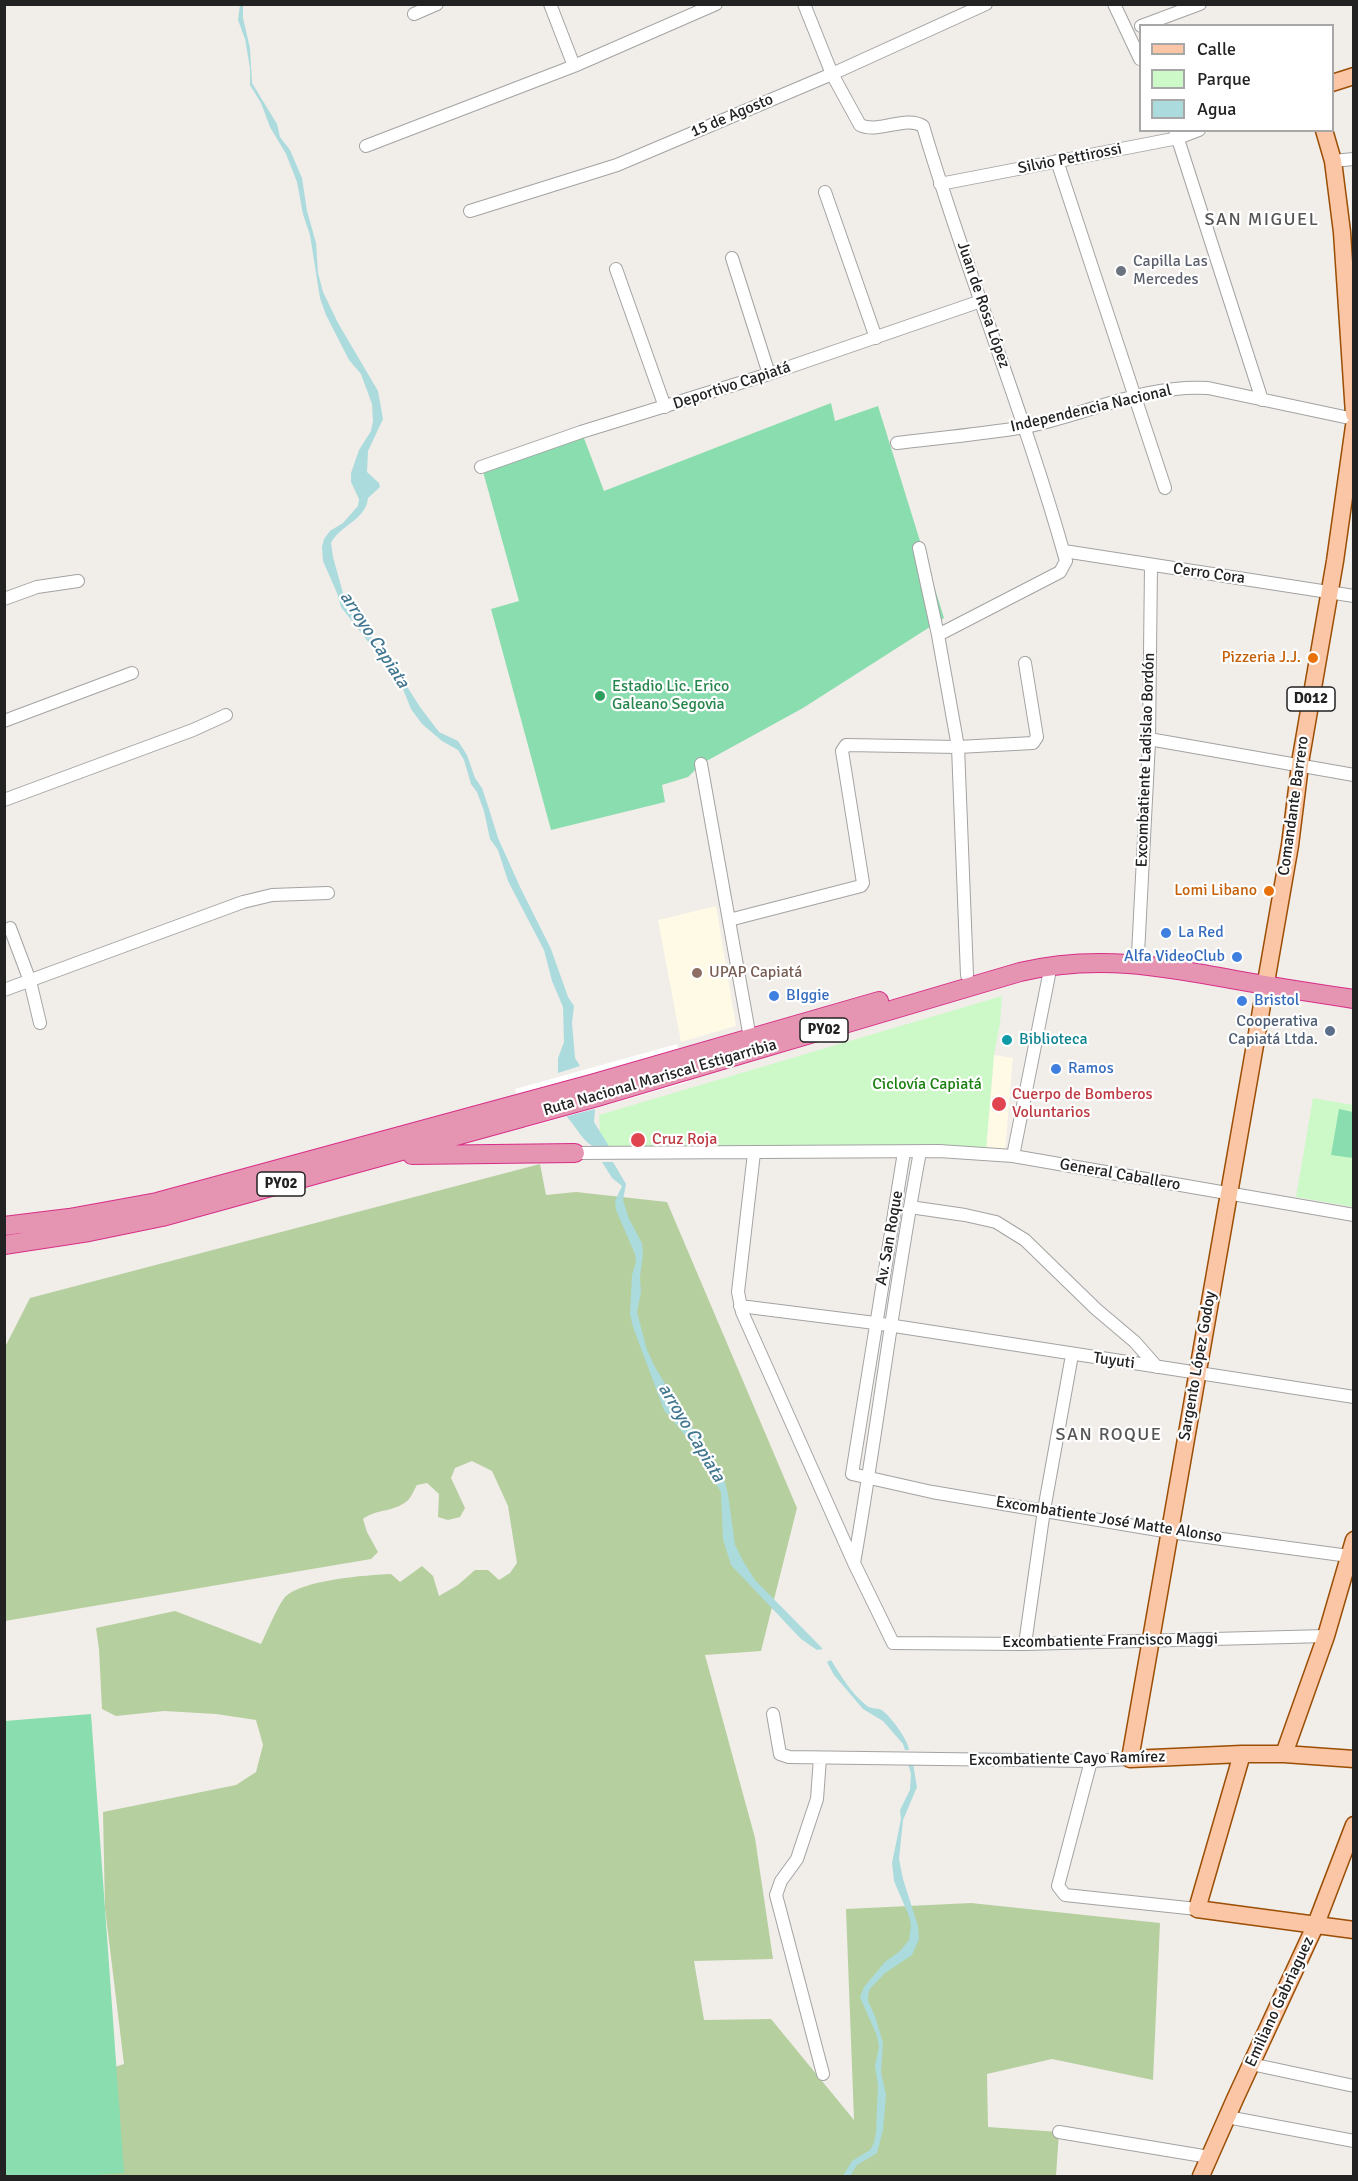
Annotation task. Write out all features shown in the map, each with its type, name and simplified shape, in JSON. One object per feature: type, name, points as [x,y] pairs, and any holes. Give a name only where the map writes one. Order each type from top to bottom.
[{"type":"highway","name":"Ruta Nacional Mariscal Estigarribia","points":[[596,1090],[750,1038],[1018,960],[1050,954],[1099,951],[1138,954],[1353,999]]},
{"type":"highway","name":"Ruta Nacional Mariscal Estigarribia","points":[[4,1226],[69,1218],[157,1202],[552,1102],[1051,965],[1099,962],[1136,964],[1353,987]]},
{"type":"highway","name":"Ruta Nacional Mariscal Estigarribia","points":[[4,1245],[89,1232],[162,1217],[380,1157],[552,1102]]},
{"type":"highway","points":[[380,1157],[414,1154],[575,1153]]},
{"type":"main road","points":[[1334,82],[1353,76]]},
{"type":"main road","points":[[1325,132],[1333,161],[1342,232],[1353,414]]},
{"type":"main road","name":"Comandante Barrero","points":[[1266,979],[1290,845],[1300,766],[1330,592],[1353,426]]},
{"type":"main road","name":"Sargento López Godoy","points":[[1130,1759],[1266,979]]},
{"type":"main road","points":[[1284,1754],[1326,1636],[1351,1548]]},
{"type":"main road","points":[[1242,1754],[1197,1909],[1353,1930]]},
{"type":"main road","name":"Excombatiente Cayo Ramírez","points":[[1130,1759],[1284,1754],[1353,1759]]},
{"type":"main road","name":"Emiliano Gabriaguez","points":[[1201,2176],[1316,1924],[1353,1825]]},
{"type":"street","points":[[414,14],[437,4]]},
{"type":"street","points":[[550,4],[574,66]]},
{"type":"street","points":[[366,146],[574,66],[716,4]]},
{"type":"street","points":[[804,4],[832,74]]},
{"type":"street","name":"15 de Agosto","points":[[470,211],[617,165],[832,74],[987,4]]},
{"type":"street","points":[[1114,4],[1139,57]]},
{"type":"street","points":[[1146,24],[1200,4]]},
{"type":"street","points":[[1126,31],[1139,27]]},
{"type":"street","name":"Juan de Rosa López","points":[[832,74],[860,125],[868,127],[913,123],[923,126],[940,184],[1025,427],[1064,551]]},
{"type":"street","points":[[1177,134],[1262,400]]},
{"type":"street","name":"Silvio Pettirossi","points":[[940,184],[1177,134]]},
{"type":"street","points":[[1333,161],[1353,159]]},
{"type":"street","points":[[1057,161],[1165,488]]},
{"type":"street","points":[[825,192],[876,338]]},
{"type":"street","points":[[732,258],[769,374]]},
{"type":"street","points":[[615,269],[665,407]]},
{"type":"street","name":"Deportivo Capiatá","points":[[481,466],[581,432],[769,374],[981,301]]},
{"type":"street","name":"Independencia Nacional","points":[[897,443],[1025,427],[1135,397],[1188,387],[1208,388],[1353,419]]},
{"type":"street","points":[[919,548],[938,635],[958,747],[967,975]]},
{"type":"street","points":[[938,635],[1060,572],[1066,561],[1064,551]]},
{"type":"street","name":"Cerro Cora","points":[[1064,551],[1353,596]]},
{"type":"street","name":"Excombatiente Ladislao Bordón","points":[[1138,954],[1149,740],[1151,565]]},
{"type":"street","points":[[4,599],[37,587],[78,581]]},
{"type":"street","points":[[729,920],[863,884],[842,751],[846,745],[958,747],[1034,743],[1037,737],[1025,663]]},
{"type":"street","points":[[4,721],[132,674]]},
{"type":"street","points":[[4,800],[193,730],[226,714]]},
{"type":"street","points":[[1149,740],[1353,775]]},
{"type":"street","points":[[701,764],[750,1038]]},
{"type":"street","points":[[4,990],[243,902],[272,895],[328,892]]},
{"type":"street","points":[[10,928],[30,981],[40,1023]]},
{"type":"street","points":[[1012,1156],[1051,965]]},
{"type":"street","name":"General Caballero","points":[[575,1153],[939,1151],[1012,1156],[1353,1215]]},
{"type":"street","name":"Av. San Roque","points":[[869,1477],[852,1474],[904,1152]]},
{"type":"street","points":[[854,1563],[920,1152]]},
{"type":"street","points":[[754,1153],[738,1292],[740,1306],[854,1563]]},
{"type":"street","points":[[910,1207],[996,1222],[1024,1240],[1096,1309],[1135,1342],[1157,1367]]},
{"type":"street","name":"Tuyuti","points":[[740,1306],[875,1323],[1353,1397]]},
{"type":"street","points":[[1024,1644],[1044,1510],[1072,1355]]},
{"type":"street","name":"Excombatiente José Matte Alonso","points":[[869,1477],[932,1492],[1170,1532],[1351,1548]]},
{"type":"street","name":"Excombatiente Francisco Maggi","points":[[854,1563],[893,1643],[1024,1644],[1326,1636]]},
{"type":"street","name":"Excombatiente Cayo Ramírez","points":[[772,1714],[780,1754],[789,1757],[903,1760],[1091,1761],[1130,1759]]},
{"type":"street","points":[[820,1758],[817,1799],[797,1859],[781,1881],[776,1895],[824,2074]]},
{"type":"street","points":[[1091,1761],[1058,1886],[1060,1891],[1065,1895],[1197,1909]]},
{"type":"street","points":[[1251,2064],[1353,2086]]},
{"type":"street","points":[[1227,2116],[1353,2141]]},
{"type":"street","points":[[1059,2132],[1209,2157]]},
{"type":"shaded area","name":"UPAP Capiatá","points":[[716,906],[736,1026],[681,1042],[658,920]]},
{"type":"shaded area","name":"Cuerpo de Bomberos Voluntarios","points":[[994,1055],[1013,1058],[1005,1152],[986,1150]]},
{"type":"green space","points":[[831,403],[835,421],[878,406],[944,618],[803,708],[701,764],[688,777],[662,785],[665,802],[551,830],[491,609],[519,601],[482,468],[582,433],[604,491]]},
{"type":"green space","name":"Ciclovía Capiatá","points":[[1002,996],[994,1055],[986,1150],[601,1149],[599,1115]]},
{"type":"green space","points":[[1313,1098],[1353,1105],[1353,1207],[1296,1197]]},
{"type":"green space","points":[[1339,1109],[1353,1112],[1353,1158],[1331,1155]]},
{"type":"green space","points":[[540,1164],[546,1195],[576,1192],[667,1202],[797,1508],[761,1651],[705,1655],[755,1838],[773,1959],[694,1961],[704,2020],[771,2019],[854,2120],[846,1909],[971,1903],[1160,1923],[1153,2080],[1052,2059],[987,2074],[988,2127],[1059,2132],[1056,2176],[9,2176],[90,2075],[124,2064],[105,1908],[103,1812],[236,1785],[256,1772],[263,1745],[256,1720],[216,1714],[164,1711],[116,1716],[102,1709],[96,1628],[175,1611],[261,1644],[285,1597],[305,1586],[391,1574],[400,1582],[422,1566],[433,1576],[439,1596],[458,1585],[475,1570],[488,1570],[499,1580],[510,1573],[517,1563],[508,1506],[492,1471],[472,1461],[455,1468],[451,1478],[465,1508],[460,1517],[448,1520],[438,1517],[439,1494],[427,1483],[417,1485],[410,1498],[402,1505],[363,1519],[378,1552],[371,1559],[5,1621],[5,1347],[30,1298]]},
{"type":"green space","points":[[91,1714],[124,2173],[79,2176],[5,2176],[5,1721]]},
{"type":"water","name":"arroyo Capiata","points":[[240,5],[243,5],[243,18],[250,48],[252,83],[277,124],[280,137],[290,150],[302,178],[307,211],[316,243],[318,273],[323,292],[338,323],[378,391],[383,419],[368,451],[367,472],[379,483],[380,487],[368,498],[363,512],[340,531],[331,543],[343,593],[355,614],[439,732],[458,741],[482,788],[498,838],[551,949],[568,997],[574,1006],[572,1023],[575,1058],[580,1066],[558,1073],[558,1058],[564,1042],[563,1007],[552,981],[544,950],[508,881],[498,850],[490,839],[484,811],[477,792],[471,784],[464,760],[458,750],[442,741],[422,724],[411,709],[401,684],[341,607],[323,561],[324,539],[358,506],[359,499],[351,482],[351,473],[359,450],[371,431],[372,404],[361,374],[349,360],[320,298],[310,235],[297,182],[286,154],[250,85],[250,68],[245,39],[238,20]]},
{"type":"water","points":[[595,1109],[594,1122],[612,1151],[602,1150],[589,1144],[566,1116]]},
{"type":"water","name":"arroyo Capiata","points":[[602,1162],[613,1162],[626,1184],[623,1200],[629,1219],[642,1243],[641,1292],[637,1312],[647,1350],[675,1407],[692,1427],[724,1479],[735,1545],[755,1580],[823,1649],[817,1650],[801,1639],[731,1565],[723,1539],[721,1492],[691,1442],[664,1410],[633,1327],[630,1314],[635,1254],[616,1210],[615,1201],[622,1186],[612,1178]]},
{"type":"water","points":[[831,1660],[847,1684],[868,1707],[887,1714],[903,1735],[909,1750],[905,1750],[903,1744],[883,1721],[863,1709],[834,1675],[827,1662]]},
{"type":"water","points":[[908,1763],[913,1764],[917,1787],[903,1820],[899,1859],[918,1926],[919,1939],[912,1955],[885,1973],[870,1989],[868,1995],[883,2043],[881,2072],[886,2095],[883,2130],[877,2153],[857,2165],[850,2176],[843,2176],[852,2161],[870,2150],[876,2132],[878,2086],[875,2066],[879,2047],[877,2036],[860,1997],[864,1987],[885,1962],[900,1951],[909,1940],[911,1925],[894,1881],[892,1863],[901,1819],[900,1810],[910,1790],[911,1774]]},
{"type":"pier","points":[[677,1044],[688,1082],[526,1128],[515,1089]]},
{"type":"place","name":"Capilla Las Mercedes","points":[[1121,271]]},
{"type":"place","name":"Pizzeria J.J.","points":[[1313,658]]},
{"type":"place","name":"Estadio Lic. Erico Galeano Segovia","points":[[600,696]]},
{"type":"place","name":"Lomi Libano","points":[[1269,891]]},
{"type":"place","name":"La Red","points":[[1166,933]]},
{"type":"place","name":"Alfa VideoClub","points":[[1237,957]]},
{"type":"place","name":"UPAP Capiatá","points":[[697,973]]},
{"type":"place","name":"BIggie","points":[[774,996]]},
{"type":"place","name":"Bristol","points":[[1242,1001]]},
{"type":"place","name":"Cooperativa Capiatá Ltda.","points":[[1330,1031]]},
{"type":"place","name":"Biblioteca","points":[[1007,1040]]},
{"type":"place","name":"Ramos","points":[[1056,1069]]},
{"type":"place","name":"Cuerpo de Bomberos Voluntarios","points":[[999,1104]]},
{"type":"place","name":"Cruz Roja","points":[[638,1140]]},
{"type":"district","name":"SAN MIGUEL","points":[[1262,220]]},
{"type":"district","name":"SAN ROQUE","points":[[1109,1435]]}]
